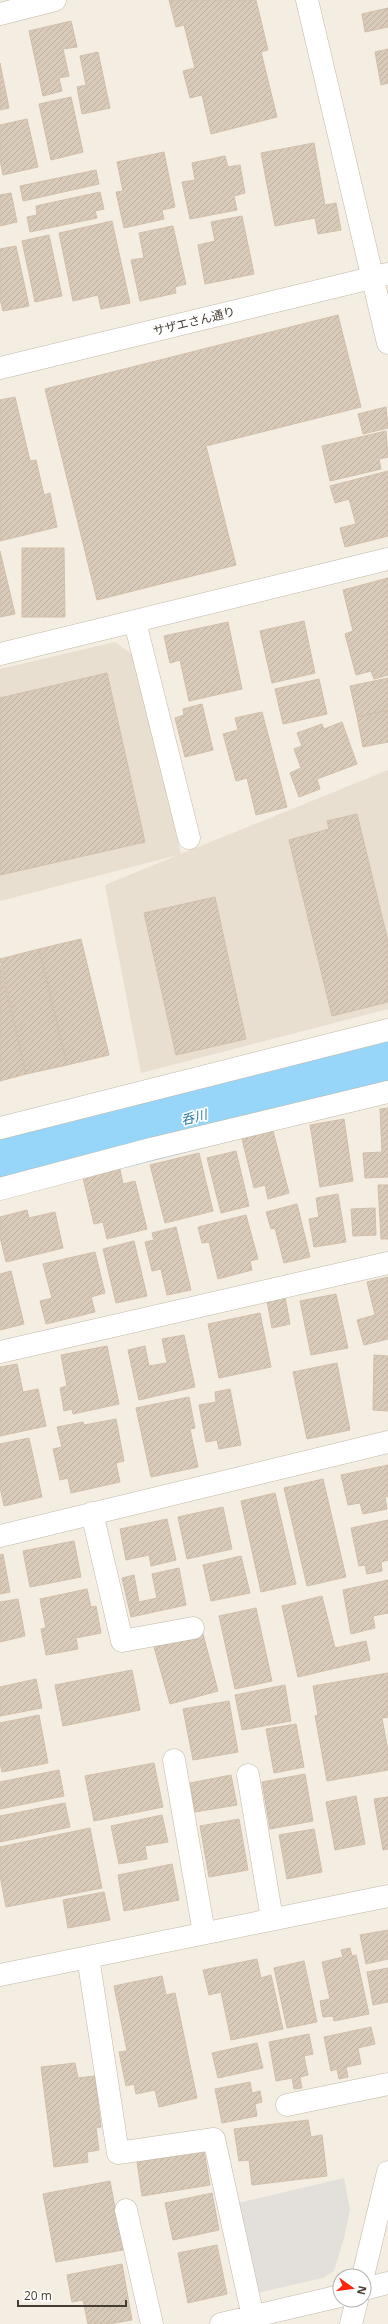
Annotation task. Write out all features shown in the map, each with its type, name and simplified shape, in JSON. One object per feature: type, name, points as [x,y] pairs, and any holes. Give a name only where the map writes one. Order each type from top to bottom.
[{"type":"street","points":[[0,14],[55,0]]},
{"type":"street","points":[[308,0],[380,276],[388,343]]},
{"type":"street","name":"サザエさん通り","points":[[0,368],[380,276]]},
{"type":"street","points":[[0,654],[388,560]]},
{"type":"street","points":[[135,622],[189,838]]},
{"type":"street","points":[[0,1128],[388,1030]]},
{"type":"street","points":[[0,1189],[151,1149],[388,1092]]},
{"type":"street","points":[[0,1352],[388,1263]]},
{"type":"street","points":[[0,1536],[388,1442]]},
{"type":"street","points":[[92,1513],[122,1641],[193,1628]]},
{"type":"street","points":[[174,1760],[204,1933]]},
{"type":"street","points":[[248,1775],[272,1919]]},
{"type":"street","points":[[0,1975],[388,1896]]},
{"type":"street","points":[[88,1957],[118,2153],[214,2139],[253,2317]]},
{"type":"street","points":[[287,2105],[388,2084]]},
{"type":"street","points":[[365,2268],[388,2172]]},
{"type":"street","points":[[126,2210],[152,2324]]},
{"type":"street","points":[[372,2287],[388,2283]]},
{"type":"street","points":[[221,2324],[332,2298]]},
{"type":"street","points":[[351,2324],[355,2308]]},
{"type":"shaded area","points":[[115,642],[133,655],[181,854],[388,770],[388,1009],[141,1073],[105,885],[178,855],[0,901],[0,669]]},
{"type":"shaded area","points":[[344,2178],[350,2210],[344,2238],[335,2268],[332,2268],[332,2272],[323,2278],[253,2294],[234,2204]]},
{"type":"green space","points":[[388,1046],[388,1078],[0,1173],[0,1141]]},
{"type":"building","points":[[169,0],[256,0],[268,50],[261,52],[277,117],[211,134],[202,95],[190,98],[183,71],[195,68],[184,25],[176,27]]},
{"type":"building","points":[[388,8],[388,27],[365,32],[362,14]]},
{"type":"building","points":[[71,21],[77,47],[63,49],[69,76],[59,78],[62,91],[43,96],[29,31]]},
{"type":"building","points":[[388,49],[388,83],[381,85],[375,52]]},
{"type":"building","points":[[98,52],[110,108],[82,114],[77,87],[86,85],[80,56]]},
{"type":"building","points":[[0,63],[9,108],[0,110]]},
{"type":"building","points":[[71,97],[83,152],[51,160],[39,104]]},
{"type":"building","points":[[27,119],[38,167],[3,175],[0,160],[0,125]]},
{"type":"building","points":[[314,143],[325,205],[336,203],[341,230],[318,234],[315,218],[275,226],[261,153]]},
{"type":"building","points":[[164,152],[175,207],[162,210],[164,219],[124,228],[116,192],[123,191],[117,162]]},
{"type":"building","points":[[225,156],[228,167],[240,165],[245,193],[234,196],[237,210],[190,219],[182,182],[195,180],[192,163]]},
{"type":"building","points":[[96,170],[99,184],[23,201],[20,186]]},
{"type":"building","points":[[100,192],[104,209],[95,211],[97,218],[30,232],[27,217],[37,215],[36,206]]},
{"type":"building","points":[[11,193],[17,222],[0,226],[0,195]]},
{"type":"building","points":[[242,216],[254,274],[205,284],[198,245],[215,241],[211,222]]},
{"type":"building","points":[[112,221],[130,303],[101,309],[98,295],[73,301],[59,233]]},
{"type":"building","points":[[173,226],[186,284],[175,287],[176,293],[140,301],[131,260],[144,258],[139,233]]},
{"type":"building","points":[[49,235],[62,296],[35,302],[22,241]]},
{"type":"building","points":[[16,246],[29,306],[3,311],[0,299],[0,249]]},
{"type":"building","points":[[338,315],[361,407],[206,446],[236,565],[97,600],[45,389]]},
{"type":"building","points":[[15,397],[30,461],[36,460],[44,495],[50,493],[57,527],[0,541],[0,400]]},
{"type":"building","points":[[386,407],[388,428],[363,434],[358,414]]},
{"type":"building","points":[[386,431],[388,457],[379,459],[381,469],[330,481],[322,446]]},
{"type":"building","points":[[388,471],[388,536],[345,547],[340,528],[356,524],[349,499],[335,503],[330,486]]},
{"type":"building","points":[[22,548],[64,548],[65,617],[22,617]]},
{"type":"building","points":[[0,551],[15,614],[0,617]]},
{"type":"building","points":[[388,578],[388,675],[374,679],[371,671],[356,675],[345,634],[353,631],[343,590]]},
{"type":"building","points":[[304,621],[315,673],[272,683],[260,631]]},
{"type":"building","points":[[228,622],[242,689],[189,701],[180,660],[170,663],[164,636]]},
{"type":"building","points":[[107,673],[145,842],[0,875],[0,698]]},
{"type":"building","points":[[388,678],[388,710],[357,717],[350,686]]},
{"type":"building","points":[[319,679],[327,714],[283,724],[275,689]]},
{"type":"building","points":[[202,704],[213,750],[185,757],[175,718],[184,715],[183,709]]},
{"type":"building","points":[[388,710],[388,742],[363,747],[357,717]]},
{"type":"building","points":[[262,712],[287,807],[256,815],[247,778],[236,781],[223,734],[238,730],[235,718]]},
{"type":"building","points":[[342,722],[357,764],[317,779],[320,789],[299,797],[290,773],[301,768],[294,749],[302,746],[297,733],[322,724],[324,729]]},
{"type":"building","points":[[357,814],[388,941],[388,1002],[332,1016],[289,840],[329,829],[327,821]]},
{"type":"building","points":[[215,897],[246,1039],[176,1055],[144,913]]},
{"type":"building","points":[[81,939],[109,1055],[67,1065],[39,949]]},
{"type":"building","points":[[39,949],[67,1065],[26,1074],[0,959]]},
{"type":"building","points":[[0,965],[26,1074],[0,1081]]},
{"type":"building","points":[[388,1108],[388,1177],[365,1178],[363,1153],[382,1152],[380,1109]]},
{"type":"building","points":[[344,1119],[353,1181],[320,1187],[310,1125]]},
{"type":"building","points":[[273,1131],[289,1193],[268,1199],[265,1185],[254,1188],[242,1139]]},
{"type":"building","points":[[236,1151],[249,1206],[221,1213],[207,1158]]},
{"type":"building","points":[[199,1153],[213,1211],[165,1223],[150,1165]]},
{"type":"building","points":[[120,1169],[123,1184],[135,1181],[147,1229],[107,1239],[103,1222],[94,1224],[83,1178]]},
{"type":"building","points":[[378,1185],[388,1185],[388,1239],[381,1239]]},
{"type":"building","points":[[338,1194],[346,1242],[314,1247],[309,1219],[319,1217],[316,1198]]},
{"type":"building","points":[[297,1204],[310,1257],[284,1263],[275,1228],[271,1229],[266,1212]]},
{"type":"building","points":[[375,1208],[376,1235],[353,1236],[351,1209]]},
{"type":"building","points":[[27,1210],[29,1218],[55,1212],[63,1248],[6,1262],[0,1237],[0,1217]]},
{"type":"building","points":[[246,1215],[258,1259],[250,1261],[252,1270],[218,1279],[209,1242],[202,1243],[198,1227]]},
{"type":"building","points":[[176,1227],[191,1290],[167,1295],[161,1269],[152,1271],[145,1242],[154,1240],[152,1233]]},
{"type":"building","points":[[134,1241],[147,1296],[116,1303],[103,1249]]},
{"type":"building","points":[[95,1252],[105,1293],[91,1297],[95,1312],[46,1324],[40,1301],[52,1298],[43,1264]]},
{"type":"building","points":[[11,1271],[24,1324],[0,1330],[0,1274]]},
{"type":"building","points":[[388,1277],[388,1339],[364,1345],[357,1320],[375,1315],[367,1282]]},
{"type":"building","points":[[336,1294],[348,1348],[311,1355],[300,1301]]},
{"type":"building","points":[[285,1297],[290,1324],[272,1328],[267,1301]]},
{"type":"building","points":[[260,1313],[271,1367],[219,1378],[208,1324]]},
{"type":"building","points":[[184,1335],[195,1387],[139,1400],[128,1350],[145,1346],[149,1366],[167,1363],[162,1339]]},
{"type":"building","points":[[107,1346],[119,1404],[73,1414],[72,1409],[64,1411],[60,1388],[67,1386],[61,1355]]},
{"type":"building","points":[[374,1355],[388,1356],[388,1411],[373,1410]]},
{"type":"building","points":[[337,1363],[350,1430],[307,1439],[293,1372]]},
{"type":"building","points":[[17,1364],[23,1392],[38,1389],[46,1426],[0,1436],[0,1367]]},
{"type":"building","points":[[230,1389],[241,1445],[219,1449],[217,1440],[206,1442],[199,1405],[216,1402],[215,1392]]},
{"type":"building","points":[[189,1397],[195,1428],[190,1429],[198,1467],[151,1477],[136,1408]]},
{"type":"building","points":[[116,1419],[124,1461],[116,1463],[120,1482],[71,1493],[68,1478],[60,1480],[53,1449],[62,1447],[57,1427],[83,1422],[84,1425]]},
{"type":"building","points":[[29,1438],[42,1497],[4,1506],[0,1487],[0,1444]]},
{"type":"building","points":[[388,1465],[388,1497],[385,1497],[387,1509],[363,1514],[360,1503],[348,1505],[341,1475]]},
{"type":"building","points":[[323,1479],[346,1577],[307,1586],[284,1488]]},
{"type":"building","points":[[275,1493],[296,1584],[261,1592],[241,1501]]},
{"type":"building","points":[[223,1507],[232,1549],[187,1559],[178,1517]]},
{"type":"building","points":[[167,1519],[176,1560],[151,1566],[149,1555],[126,1560],[120,1529]]},
{"type":"building","points":[[388,1520],[388,1560],[381,1562],[382,1571],[367,1574],[365,1565],[359,1566],[351,1528]]},
{"type":"building","points":[[74,1541],[81,1577],[30,1587],[23,1551]]},
{"type":"building","points":[[3,1554],[10,1592],[0,1594],[0,1555]]},
{"type":"building","points":[[241,1556],[250,1593],[211,1601],[203,1565]]},
{"type":"building","points":[[179,1568],[186,1605],[131,1617],[122,1578],[134,1575],[139,1602],[157,1598],[152,1574]]},
{"type":"building","points":[[388,1580],[388,1613],[373,1616],[375,1628],[351,1634],[343,1590]]},
{"type":"building","points":[[87,1589],[91,1607],[96,1606],[101,1633],[76,1638],[78,1649],[46,1655],[41,1629],[46,1628],[40,1599]]},
{"type":"building","points":[[322,1596],[335,1648],[366,1641],[370,1660],[298,1677],[282,1606]]},
{"type":"building","points":[[18,1599],[25,1636],[0,1642],[0,1602]]},
{"type":"building","points":[[256,1608],[272,1681],[235,1689],[219,1616]]},
{"type":"building","points":[[203,1634],[218,1691],[170,1704],[154,1647]]},
{"type":"building","points":[[132,1670],[140,1710],[63,1726],[55,1685]]},
{"type":"building","points":[[388,1673],[388,1717],[382,1718],[388,1751],[388,1770],[327,1781],[315,1716],[318,1715],[313,1686]]},
{"type":"building","points":[[36,1679],[42,1708],[0,1716],[0,1687]]},
{"type":"building","points":[[285,1685],[291,1721],[242,1730],[235,1695]]},
{"type":"building","points":[[229,1701],[238,1752],[193,1760],[183,1709]]},
{"type":"building","points":[[39,1715],[48,1763],[2,1772],[0,1762],[0,1723]]},
{"type":"building","points":[[296,1724],[304,1767],[274,1773],[266,1729]]},
{"type":"building","points":[[154,1763],[163,1807],[94,1821],[85,1776]]},
{"type":"building","points":[[59,1770],[64,1796],[0,1809],[0,1782]]},
{"type":"building","points":[[305,1774],[313,1821],[270,1829],[262,1782]]},
{"type":"building","points":[[231,1775],[237,1805],[195,1812],[190,1783]]},
{"type":"building","points":[[356,1796],[365,1844],[335,1850],[326,1802]]},
{"type":"building","points":[[388,1797],[388,1849],[383,1850],[374,1799]]},
{"type":"building","points":[[65,1803],[70,1827],[0,1842],[0,1816]]},
{"type":"building","points":[[162,1815],[168,1842],[145,1846],[147,1859],[119,1864],[111,1826]]},
{"type":"building","points":[[239,1819],[248,1870],[209,1877],[200,1826]]},
{"type":"building","points":[[90,1828],[102,1888],[6,1907],[0,1876],[0,1847]]},
{"type":"building","points":[[314,1829],[322,1872],[287,1879],[279,1835]]},
{"type":"building","points":[[172,1864],[179,1900],[124,1911],[118,1875]]},
{"type":"building","points":[[104,1892],[110,1920],[68,1928],[63,1900]]},
{"type":"building","points":[[388,1930],[388,1959],[366,1964],[360,1935]]},
{"type":"building","points":[[350,1948],[352,1956],[356,1955],[369,2014],[334,2021],[333,2016],[323,2017],[320,2001],[330,1999],[322,1962],[343,1957],[341,1950]]},
{"type":"building","points":[[257,1959],[261,1978],[271,1975],[283,2029],[231,2040],[221,1992],[209,1995],[203,1970]]},
{"type":"building","points":[[304,1961],[317,2022],[287,2028],[274,1968]]},
{"type":"building","points":[[388,1968],[388,2002],[373,2005],[367,1972]]},
{"type":"building","points":[[162,1976],[166,1995],[175,1993],[197,2098],[159,2107],[155,2090],[136,2094],[134,2084],[126,2086],[119,2052],[127,2051],[114,1986]]},
{"type":"building","points":[[371,2027],[375,2044],[358,2048],[361,2064],[346,2067],[348,2077],[339,2079],[337,2069],[331,2071],[324,2037]]},
{"type":"building","points":[[309,2034],[313,2054],[304,2056],[308,2075],[300,2077],[302,2088],[294,2089],[292,2078],[276,2081],[269,2042]]},
{"type":"building","points":[[257,2043],[263,2068],[218,2078],[212,2053]]},
{"type":"building","points":[[75,2063],[78,2078],[95,2076],[101,2127],[96,2128],[99,2150],[87,2152],[88,2162],[54,2167],[41,2067]]},
{"type":"building","points":[[250,2082],[252,2093],[260,2091],[262,2102],[255,2104],[257,2116],[222,2123],[215,2089]]},
{"type":"building","points":[[308,2120],[311,2137],[322,2135],[327,2176],[252,2185],[249,2160],[239,2161],[234,2129]]},
{"type":"building","points":[[204,2151],[210,2185],[142,2196],[137,2162]]},
{"type":"building","points":[[110,2181],[123,2250],[56,2262],[43,2194]]},
{"type":"building","points":[[212,2193],[219,2230],[173,2240],[165,2203]]},
{"type":"building","points":[[217,2245],[227,2294],[188,2303],[178,2253]]},
{"type":"building","points":[[122,2264],[132,2320],[109,2324],[88,2324],[83,2300],[72,2302],[67,2275]]},
{"type":"waterway","name":"呑川","points":[[0,1166],[388,1068]]}]
